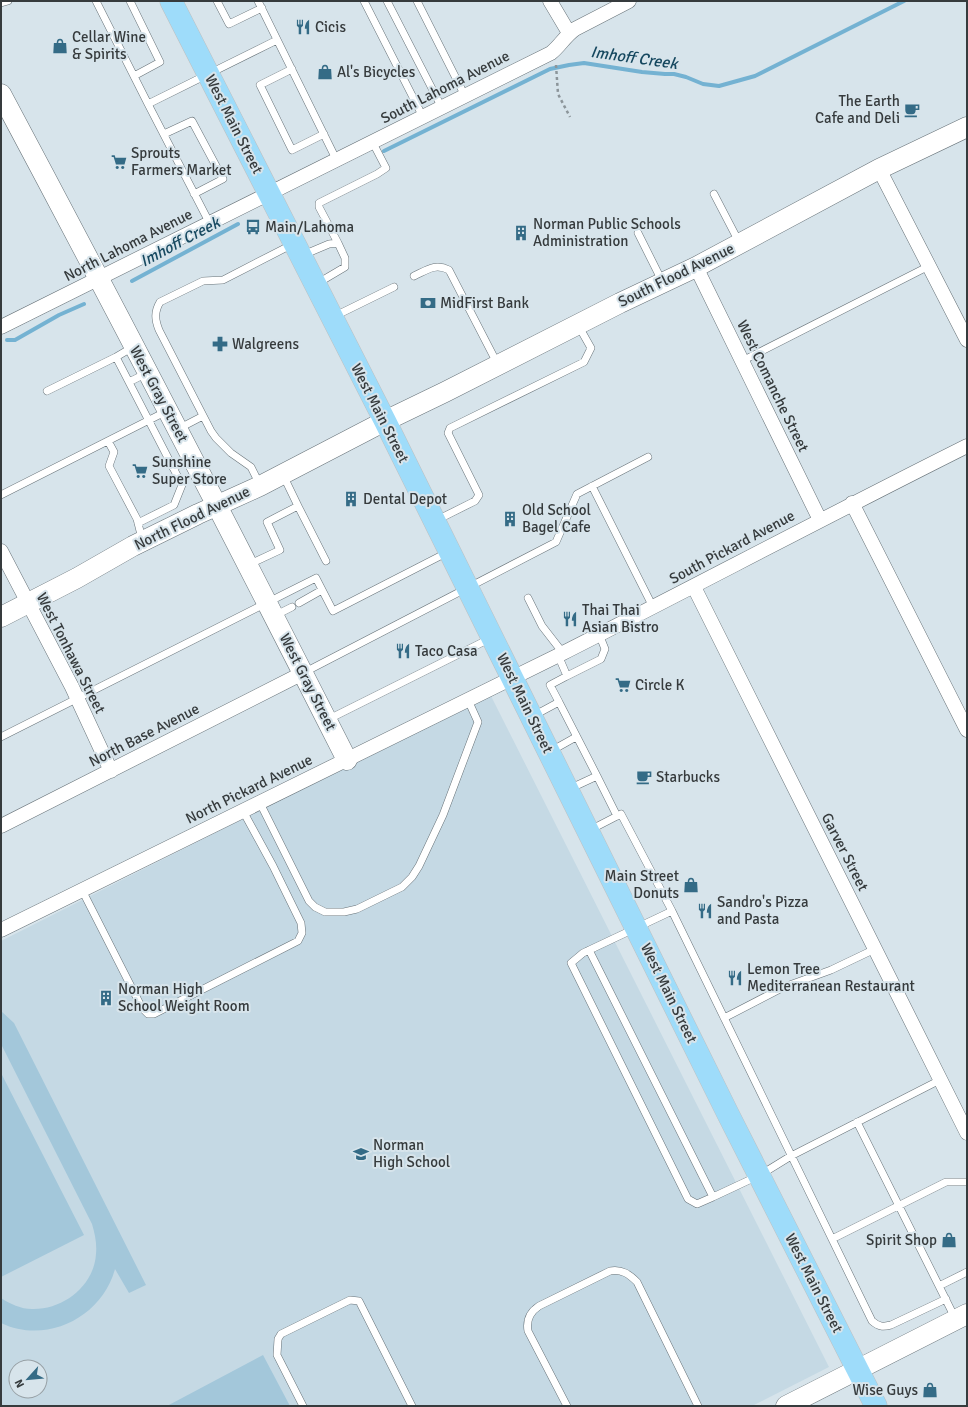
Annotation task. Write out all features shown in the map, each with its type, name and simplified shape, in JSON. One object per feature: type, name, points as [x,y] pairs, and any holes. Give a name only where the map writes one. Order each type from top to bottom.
[{"type":"main road","name":"West Main Street","points":[[171,1],[385,421],[588,831],[876,1406]]},
{"type":"street","points":[[550,1],[569,33]]},
{"type":"street","name":"South Lahoma Avenue","points":[[269,193],[337,161],[551,53],[562,43],[569,33],[575,29],[629,1]]},
{"type":"street","name":"West Gray Street","points":[[1,94],[218,505],[347,760]]},
{"type":"street","name":"South Flood Avenue","points":[[385,421],[696,267],[880,169],[967,127]]},
{"type":"street","points":[[880,169],[967,340]]},
{"type":"street","name":"North Lahoma Avenue","points":[[2,323],[99,278],[269,193]]},
{"type":"street","name":"West Comanche Street","points":[[696,267],[820,520]]},
{"type":"street","name":"North Flood Avenue","points":[[1,617],[77,578],[140,532],[218,505],[260,486],[385,421]]},
{"type":"street","name":"South Pickard Avenue","points":[[512,678],[694,587],[852,503],[967,446]]},
{"type":"street","points":[[852,503],[967,730]]},
{"type":"street","name":"West Tonhawa Street","points":[[1,551],[77,699],[111,771]]},
{"type":"street","name":"Garver Street","points":[[694,587],[967,1134]]},
{"type":"street","name":"North Base Avenue","points":[[1,826],[303,674]]},
{"type":"street","name":"North Pickard Avenue","points":[[1,930],[512,678]]},
{"type":"street","points":[[786,1406],[962,1318]]},
{"type":"lane","points":[[1,3],[8,1]]},
{"type":"lane","points":[[96,1],[209,222]]},
{"type":"lane","points":[[130,1],[160,62],[134,76]]},
{"type":"lane","points":[[217,1],[229,24],[262,8]]},
{"type":"lane","points":[[258,1],[337,161]]},
{"type":"lane","points":[[364,1],[423,117]]},
{"type":"lane","points":[[387,1],[442,108]]},
{"type":"lane","points":[[417,1],[465,96]]},
{"type":"lane","points":[[148,104],[278,40]]},
{"type":"lane","points":[[292,69],[260,85],[292,150],[324,134]]},
{"type":"lane","points":[[164,134],[192,121],[223,179],[194,194]]},
{"type":"lane","points":[[316,284],[345,267],[345,258],[319,207],[319,203],[386,168],[372,143]]},
{"type":"lane","points":[[714,194],[740,244]]},
{"type":"lane","points":[[638,233],[663,283]]},
{"type":"lane","points":[[260,486],[251,467],[231,453],[216,438],[203,416],[159,330],[155,314],[160,302],[203,281],[223,280],[298,250],[338,243]]},
{"type":"lane","points":[[414,276],[432,267],[439,266],[449,270],[498,365]]},
{"type":"lane","points":[[742,361],[929,266]]},
{"type":"lane","points":[[332,318],[394,287]]},
{"type":"lane","points":[[434,521],[475,501],[479,495],[448,433],[450,428],[584,362],[590,348],[578,325]]},
{"type":"lane","points":[[47,391],[116,357],[134,346]]},
{"type":"lane","points":[[108,441],[114,452],[109,466],[140,532],[174,505],[182,485],[116,357]]},
{"type":"lane","points":[[129,382],[148,372]]},
{"type":"lane","points":[[1,495],[168,410]]},
{"type":"lane","points":[[178,429],[203,416]]},
{"type":"lane","points":[[303,674],[467,587],[556,542],[577,494],[648,457]]},
{"type":"lane","points":[[173,468],[192,458]]},
{"type":"lane","points":[[282,475],[326,561]]},
{"type":"lane","points":[[592,486],[653,607]]},
{"type":"lane","points":[[248,565],[280,550],[267,522],[298,506]]},
{"type":"lane","points":[[1,737],[77,699],[271,610],[316,578],[333,611],[449,551]]},
{"type":"lane","points":[[299,603],[322,590]]},
{"type":"lane","points":[[528,598],[542,626],[560,654],[567,676]]},
{"type":"lane","points":[[271,610],[292,607]]},
{"type":"lane","points":[[599,634],[605,649],[601,659],[550,685],[617,816]]},
{"type":"lane","points":[[327,720],[492,637]]},
{"type":"lane","points":[[260,803],[309,900],[315,907],[325,912],[344,912],[357,909],[402,887],[412,877],[419,866],[443,815],[478,722],[468,700]]},
{"type":"lane","points":[[532,717],[559,702]]},
{"type":"lane","points":[[549,752],[576,737]]},
{"type":"lane","points":[[568,790],[596,776]]},
{"type":"lane","points":[[82,890],[142,1008],[148,1014],[154,1014],[298,941],[302,933],[301,923],[273,866],[243,811]]},
{"type":"lane","points":[[588,831],[621,814],[672,911],[869,1316],[877,1325],[882,1327],[891,1325],[946,1299]]},
{"type":"lane","points":[[672,911],[583,952],[571,963],[688,1199],[697,1204],[760,1175],[791,1156],[940,1080]]},
{"type":"lane","points":[[724,1018],[784,987],[831,970],[875,949]]},
{"type":"lane","points":[[589,950],[713,1197]]},
{"type":"lane","points":[[857,1122],[939,1286],[946,1299],[962,1318]]},
{"type":"lane","points":[[832,1239],[946,1182],[967,1182]]},
{"type":"lane","points":[[567,1406],[528,1330],[528,1321],[533,1310],[539,1306],[610,1271],[616,1270],[624,1271],[637,1282],[698,1406]]},
{"type":"lane","points":[[939,1286],[967,1272]]},
{"type":"lane","points":[[303,1406],[277,1355],[278,1339],[281,1334],[350,1300],[359,1301],[412,1406]]},
{"type":"path","points":[[556,64],[558,94],[570,118]]},
{"type":"shaded area","name":"Norman High School","points":[[490,694],[829,1367],[752,1406],[1,1406],[1,941]]},
{"type":"shaded area","points":[[1,1011],[14,1023],[146,1285],[129,1293],[115,1269],[108,1286],[98,1301],[85,1313],[70,1322],[54,1328],[36,1331],[19,1329],[1,1323],[1,1298],[16,1306],[32,1309],[55,1305],[75,1294],[90,1276],[94,1266],[96,1239],[92,1224],[1,1044]]},
{"type":"shaded area","points":[[1,1073],[84,1235],[1,1277]]},
{"type":"shaded area","points":[[263,1355],[290,1406],[167,1406]]},
{"type":"waterway","name":"Imhoff Creek","points":[[384,151],[550,69],[584,63],[642,72],[674,74],[703,84],[719,86],[755,76],[904,1]]},
{"type":"waterway","name":"Imhoff Creek","points":[[132,281],[238,224]]},
{"type":"waterway","name":"Imhoff Creek","points":[[7,340],[15,340],[59,315],[84,304]]},
{"type":"place","name":"Cicis","points":[[303,27]]},
{"type":"place","name":"Cellar Wine & Spirits","points":[[60,46]]},
{"type":"place","name":"Al's Bicycles","points":[[325,72]]},
{"type":"place","name":"The Earth Cafe and Deli","points":[[912,110]]},
{"type":"place","name":"Sprouts Farmers Market","points":[[119,162]]},
{"type":"place","name":"Main/Lahoma","points":[[253,227]]},
{"type":"place","name":"Norman Public Schools Administration","points":[[521,233]]},
{"type":"place","name":"MidFirst Bank","points":[[428,303]]},
{"type":"place","name":"Walgreens","points":[[220,344]]},
{"type":"place","name":"Sunshine Super Store","points":[[140,471]]},
{"type":"place","name":"Dental Depot","points":[[351,499]]},
{"type":"place","name":"Old School Bagel Cafe","points":[[510,519]]},
{"type":"place","name":"Thai Thai Asian Bistro","points":[[570,619]]},
{"type":"place","name":"Taco Casa","points":[[403,651]]},
{"type":"place","name":"Circle K","points":[[623,685]]},
{"type":"place","name":"Starbucks","points":[[644,777]]},
{"type":"place","name":"Main Street Donuts","points":[[691,885]]},
{"type":"place","name":"Sandro's Pizza and Pasta","points":[[705,911]]},
{"type":"place","name":"Lemon Tree Mediterranean Restaurant","points":[[735,978]]},
{"type":"place","name":"Norman High School Weight Room","points":[[106,998]]},
{"type":"place","name":"Norman High School","points":[[361,1154]]},
{"type":"place","name":"Spirit Shop","points":[[949,1240]]},
{"type":"place","name":"Wise Guys","points":[[930,1390]]}]
